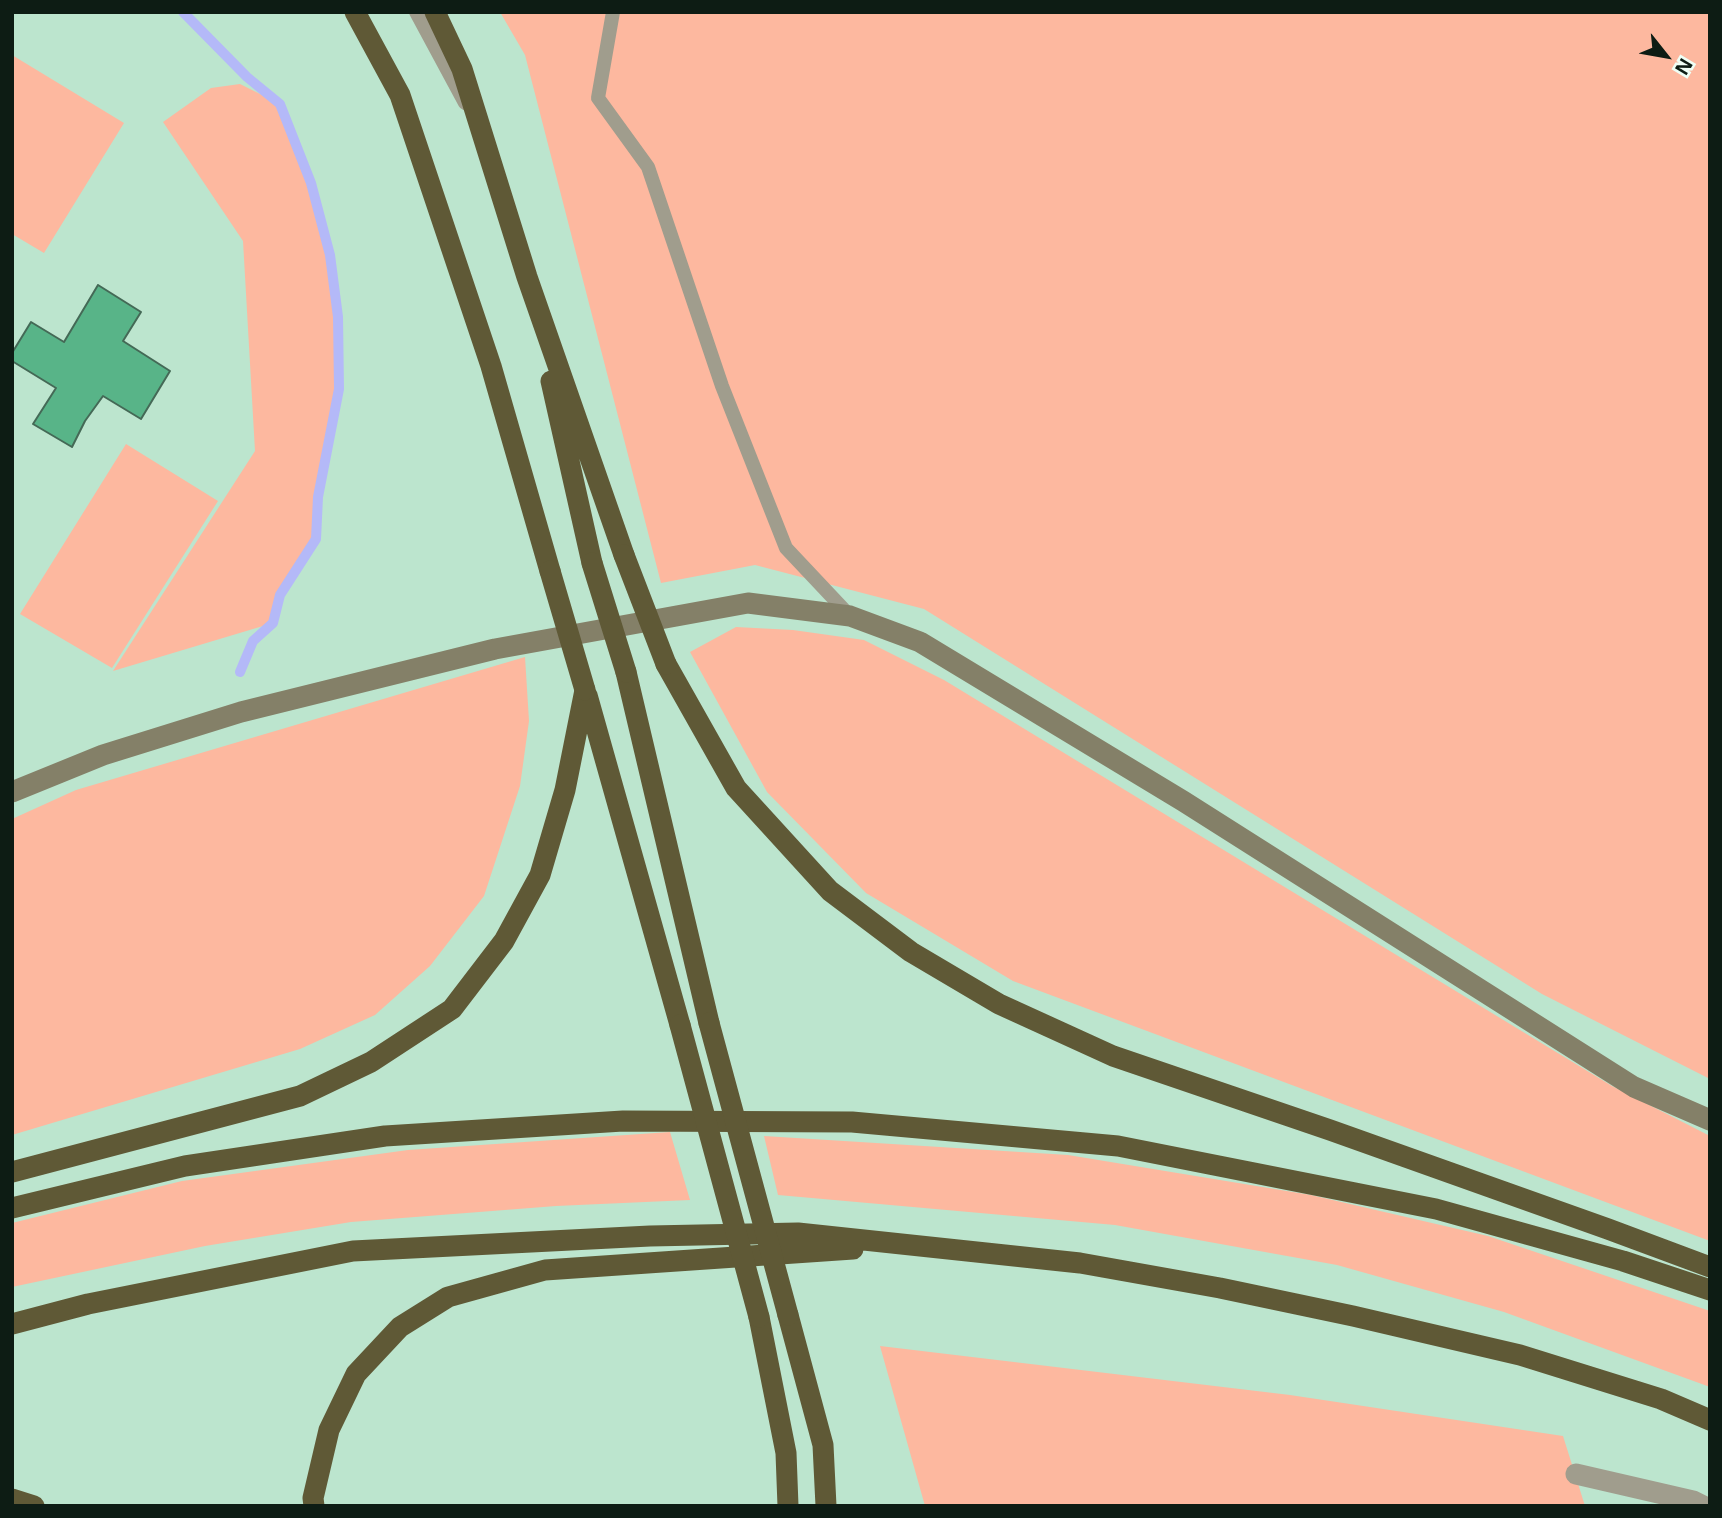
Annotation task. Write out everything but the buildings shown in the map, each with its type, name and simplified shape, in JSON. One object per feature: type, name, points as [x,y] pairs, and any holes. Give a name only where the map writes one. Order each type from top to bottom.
[{"type":"highway","points":[[355,12],[400,96],[491,366],[585,690],[759,1317],[786,1453],[788,1506]]},
{"type":"highway","points":[[435,12],[461,69],[527,277],[624,555],[666,664],[736,788],[830,891],[911,952],[999,1004],[1113,1056],[1343,1134],[1710,1267]]},
{"type":"highway","points":[[527,277],[592,563],[626,672],[709,1023],[823,1445],[826,1506]]},
{"type":"highway","points":[[12,1172],[300,1096],[371,1062],[452,1009],[504,941],[540,876],[565,790],[585,690]]},
{"type":"highway","points":[[12,1208],[185,1166],[385,1136],[623,1121],[852,1122],[1118,1146],[1211,1164],[1436,1209],[1623,1261],[1710,1290]]},
{"type":"highway","points":[[12,1325],[88,1304],[353,1251],[650,1236],[798,1233],[1080,1263],[1220,1288],[1520,1355],[1661,1399],[1710,1420]]},
{"type":"highway","points":[[314,1506],[313,1498],[329,1430],[356,1374],[400,1327],[448,1297],[545,1270],[901,1246]]},
{"type":"highway","points":[[12,1499],[34,1506]]},
{"type":"main road","points":[[12,792],[103,755],[240,712],[495,649],[748,603],[850,616],[920,642],[1183,802],[1634,1087],[1710,1120]]},
{"type":"street","points":[[1576,1474],[1693,1501],[1703,1506]]},
{"type":"lane","points":[[416,12],[484,138]]},
{"type":"lane","points":[[613,12],[598,98],[648,167],[722,386],[786,548],[850,616]]},
{"type":"shaded area","points":[[500,12],[1710,12],[1710,1079],[1542,994],[924,609],[755,565],[661,583],[525,55]]},
{"type":"shaded area","points":[[12,55],[124,123],[44,253],[12,234]]},
{"type":"shaded area","points":[[240,84],[280,104],[320,219],[334,286],[339,358],[320,489],[316,539],[280,595],[273,623],[113,671],[255,451],[243,241],[163,122],[211,88]]},
{"type":"shaded area","points":[[126,444],[218,501],[112,668],[20,614]]},
{"type":"shaded area","points":[[736,627],[793,630],[864,640],[944,680],[1612,1086],[1710,1136],[1710,1241],[1013,981],[866,893],[767,792],[690,652]]},
{"type":"shaded area","points":[[525,657],[529,721],[520,786],[484,896],[430,966],[375,1015],[300,1049],[12,1135],[12,819],[76,790]]},
{"type":"shaded area","points":[[670,1132],[690,1200],[556,1206],[351,1222],[205,1246],[12,1287],[12,1223],[182,1181],[408,1150]]},
{"type":"shaded area","points":[[764,1136],[1068,1155],[1311,1195],[1488,1236],[1710,1311],[1710,1387],[1504,1312],[1337,1265],[1115,1225],[778,1195]]},
{"type":"shaded area","points":[[880,1346],[1290,1395],[1563,1436],[1585,1506],[925,1506]]},
{"type":"waterway","points":[[183,12],[247,77],[280,104],[311,183],[330,255],[338,317],[339,389],[318,497],[316,539],[280,595],[273,623],[253,641],[240,672]]}]
